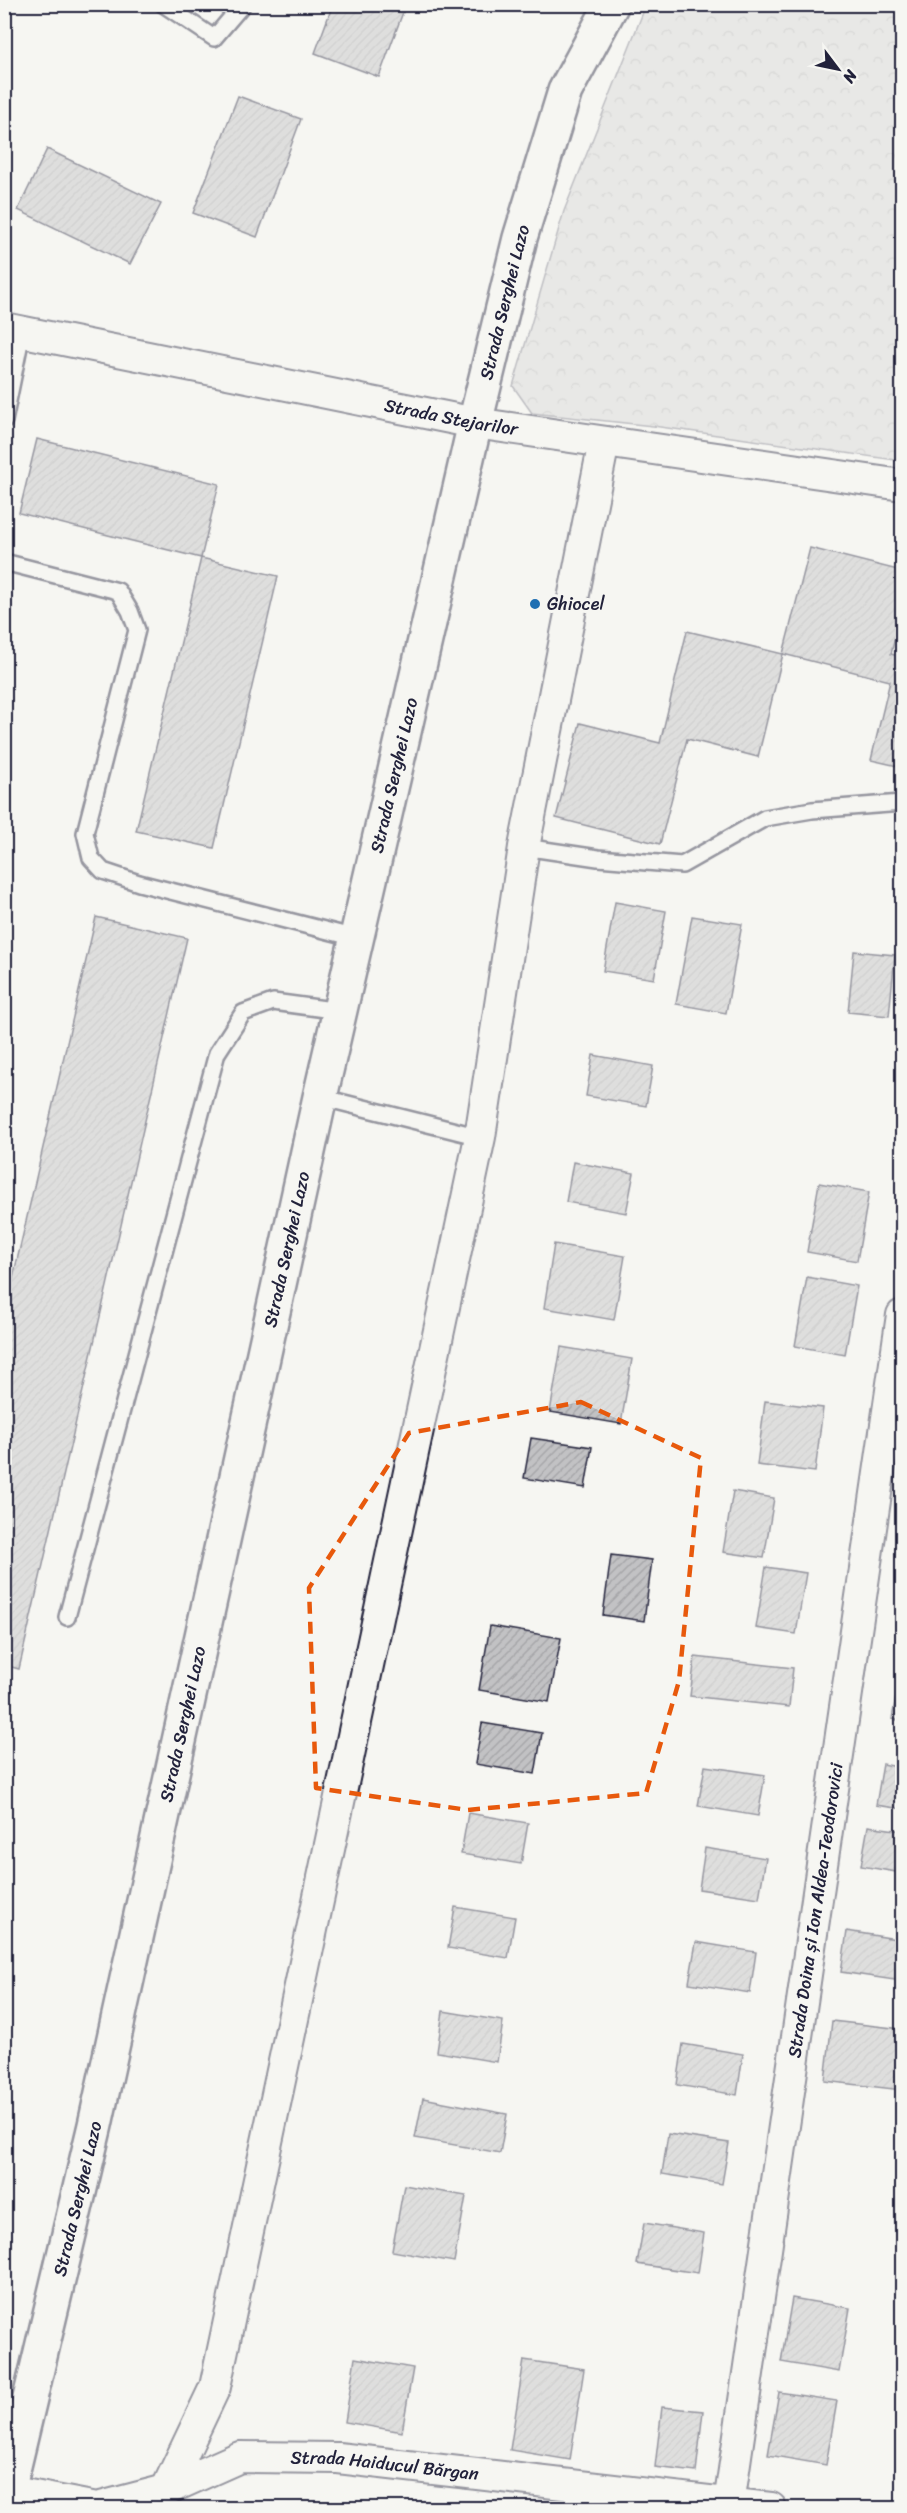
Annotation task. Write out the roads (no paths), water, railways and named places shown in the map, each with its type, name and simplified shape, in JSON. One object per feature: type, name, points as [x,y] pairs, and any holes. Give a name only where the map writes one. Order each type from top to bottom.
[{"type":"street","name":"Strada Serghei Lazo","points":[[6,2500],[95,2125],[320,1097],[475,423],[520,238],[565,91],[612,4]]},
{"type":"street","name":"Strada Stejarilor","points":[[13,330],[475,423],[903,484]]},
{"type":"street","points":[[166,2490],[215,2387],[480,1137],[524,847],[604,442]]},
{"type":"street","name":"Strada Doina și Ion Aldea-Teodorovici","points":[[729,2504],[903,1315]]},
{"type":"street","name":"Strada Haiducul Bărgan","points":[[6,2500],[97,2508],[166,2490],[240,2457],[338,2458],[771,2508]]},
{"type":"lane","points":[[163,4],[213,38],[243,4]]},
{"type":"lane","points":[[4,421],[13,330]]},
{"type":"lane","points":[[4,562],[118,591],[130,611],[137,630],[85,833],[91,858],[103,871],[139,883],[356,938]]},
{"type":"lane","points":[[524,847],[598,858],[682,865],[765,818],[812,810],[903,803]]},
{"type":"lane","points":[[67,1617],[217,1053],[243,1013],[273,1002],[340,1011]]},
{"type":"lane","points":[[320,1097],[480,1137]]},
{"type":"place","name":"Ghiocel","points":[[535,604]]}]
